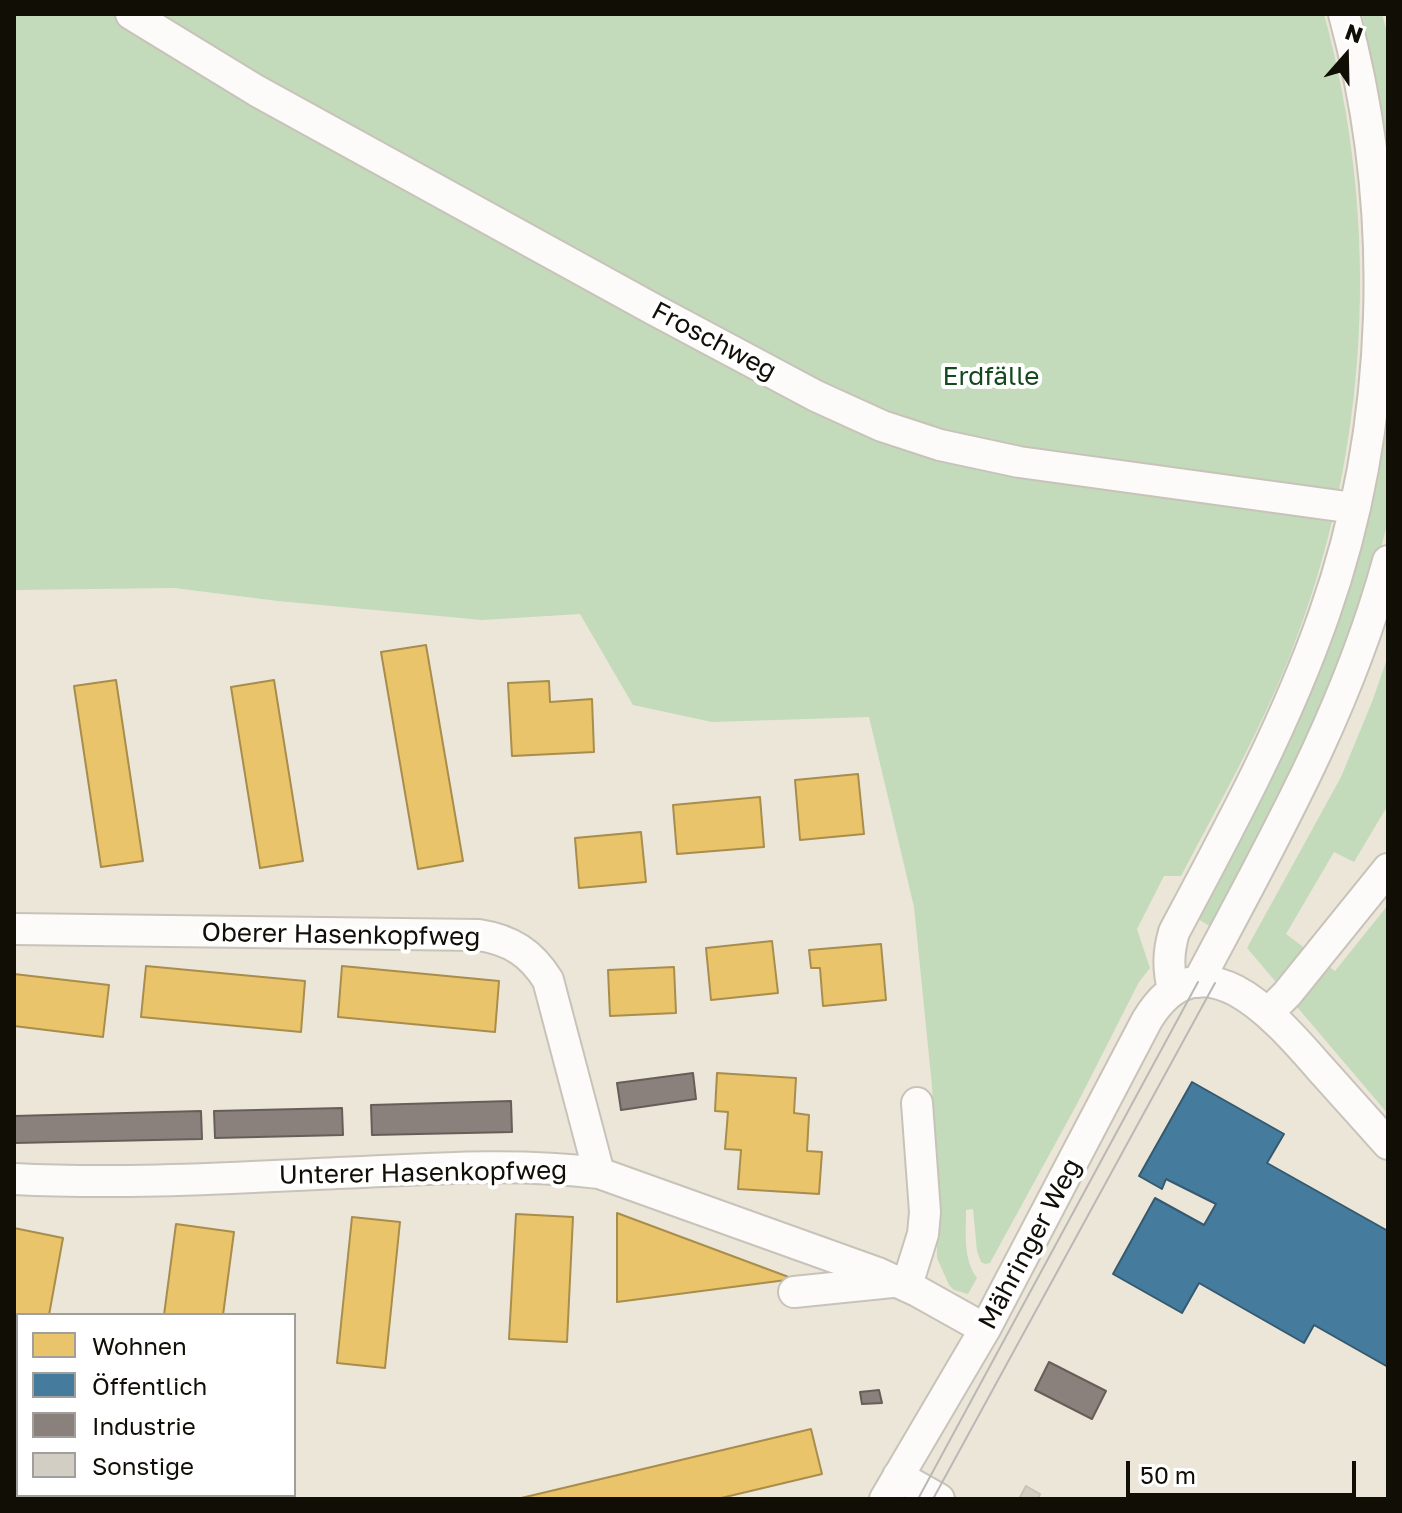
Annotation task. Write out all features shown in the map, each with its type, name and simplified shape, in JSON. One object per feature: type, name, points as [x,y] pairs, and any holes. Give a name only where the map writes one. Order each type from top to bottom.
[{"type":"street","name":"Froschweg","points":[[131,14],[257,91],[626,294],[816,396],[882,426],[940,445],[1019,462],[1354,508]]},
{"type":"street","points":[[1344,14],[1360,83],[1369,146],[1379,267],[1373,393],[1354,508],[1325,613],[1305,667],[1256,775],[1174,932],[1168,967],[1195,985],[1237,991],[1269,1012],[1388,1144]]},
{"type":"street","points":[[1195,985],[1292,807],[1333,720],[1363,644],[1388,561]]},
{"type":"street","points":[[1195,985],[1331,767],[1388,620]]},
{"type":"street","points":[[1269,1012],[1388,869]]},
{"type":"street","name":"Oberer Hasenkopfweg","points":[[14,929],[479,935],[500,938],[519,947],[538,964],[548,980],[599,1173]]},
{"type":"street","name":"Mähringer Weg","points":[[892,1488],[985,1329],[1147,1020],[1163,998],[1195,985]]},
{"type":"street","points":[[794,1292],[903,1283],[923,1234],[925,1212],[917,1103]]},
{"type":"street","name":"Unterer Hasenkopfweg","points":[[14,1179],[139,1180],[554,1167],[599,1173],[903,1283],[985,1329]]},
{"type":"street","points":[[892,1488],[939,1499]]},
{"type":"green space","name":"Erdfälle","points":[[14,14],[1324,14],[1342,94],[1354,175],[1360,257],[1359,339],[1351,420],[1337,501],[1316,580],[1289,658],[1238,768],[1181,876],[1164,876],[1137,929],[1150,968],[1139,982],[990,1263],[981,1262],[973,1209],[966,1210],[967,1254],[977,1278],[968,1294],[949,1285],[937,1258],[932,1086],[914,907],[869,717],[712,722],[633,705],[580,614],[482,620],[174,588],[14,590]]},
{"type":"green space","points":[[1362,14],[1382,14],[1388,36],[1388,165],[1376,79]]},
{"type":"green space","points":[[1388,398],[1388,521],[1369,594],[1344,669],[1216,930],[1198,919],[1293,731],[1343,604],[1378,469]]},
{"type":"green space","points":[[1388,656],[1388,805],[1354,862],[1334,852],[1286,934],[1335,971],[1388,905],[1388,1114],[1247,948],[1341,777]]},
{"type":"building: Wohnen","points":[[426,645],[463,861],[418,869],[381,652]]},
{"type":"building: Wohnen","points":[[116,680],[143,861],[101,867],[74,686]]},
{"type":"building: Wohnen","points":[[274,680],[303,861],[260,868],[231,687]]},
{"type":"building: Wohnen","points":[[549,681],[550,702],[592,699],[594,752],[512,756],[508,683]]},
{"type":"building: Wohnen","points":[[858,774],[864,834],[800,840],[795,780]]},
{"type":"building: Wohnen","points":[[760,797],[764,847],[677,854],[673,805]]},
{"type":"building: Wohnen","points":[[641,832],[646,882],[579,888],[575,838]]},
{"type":"building: Wohnen","points":[[772,941],[778,993],[711,1000],[706,948]]},
{"type":"building: Wohnen","points":[[881,944],[886,1000],[823,1006],[820,968],[811,968],[809,950]]},
{"type":"building: Wohnen","points":[[146,966],[305,981],[301,1032],[141,1017]]},
{"type":"building: Wohnen","points":[[342,966],[499,981],[495,1032],[338,1017]]},
{"type":"building: Wohnen","points":[[674,967],[676,1013],[610,1016],[608,970]]},
{"type":"building: Wohnen","points":[[14,974],[109,985],[103,1037],[14,1026]]},
{"type":"building: Wohnen","points":[[717,1073],[796,1078],[794,1113],[809,1115],[807,1151],[822,1152],[819,1194],[738,1189],[741,1150],[725,1149],[728,1112],[715,1111]]},
{"type":"building: Wohnen","points":[[617,1213],[794,1279],[617,1302]]},
{"type":"building: Wohnen","points":[[516,1214],[573,1217],[567,1342],[509,1339]]},
{"type":"building: Wohnen","points":[[352,1217],[400,1222],[385,1368],[337,1363]]},
{"type":"building: Wohnen","points":[[176,1224],[234,1232],[223,1313],[164,1313]]},
{"type":"building: Wohnen","points":[[14,1228],[63,1238],[49,1313],[16,1313],[14,1381]]},
{"type":"building: Wohnen","points":[[811,1429],[822,1474],[717,1499],[517,1499]]},
{"type":"building: Öffentlich","points":[[1192,1082],[1284,1134],[1267,1163],[1388,1231],[1388,1367],[1314,1325],[1304,1343],[1199,1283],[1182,1313],[1113,1274],[1155,1198],[1204,1225],[1216,1204],[1166,1179],[1162,1189],[1139,1176]]},
{"type":"building: Industrie","points":[[693,1073],[696,1099],[621,1110],[617,1083]]},
{"type":"building: Industrie","points":[[511,1101],[512,1132],[372,1135],[371,1105]]},
{"type":"building: Industrie","points":[[342,1108],[343,1135],[215,1138],[214,1111]]},
{"type":"building: Industrie","points":[[201,1111],[202,1139],[14,1143],[14,1116]]},
{"type":"building: Industrie","points":[[1049,1362],[1106,1391],[1092,1419],[1035,1390]]},
{"type":"building: Industrie","points":[[879,1390],[882,1403],[862,1404],[860,1392]]},
{"type":"building: Sonstige","points":[[1026,1486],[1040,1494],[1038,1499],[1019,1499]]},
{"type":"tram line","points":[[918,1499],[1198,982]]},
{"type":"tram line","points":[[933,1499],[1215,983]]}]
